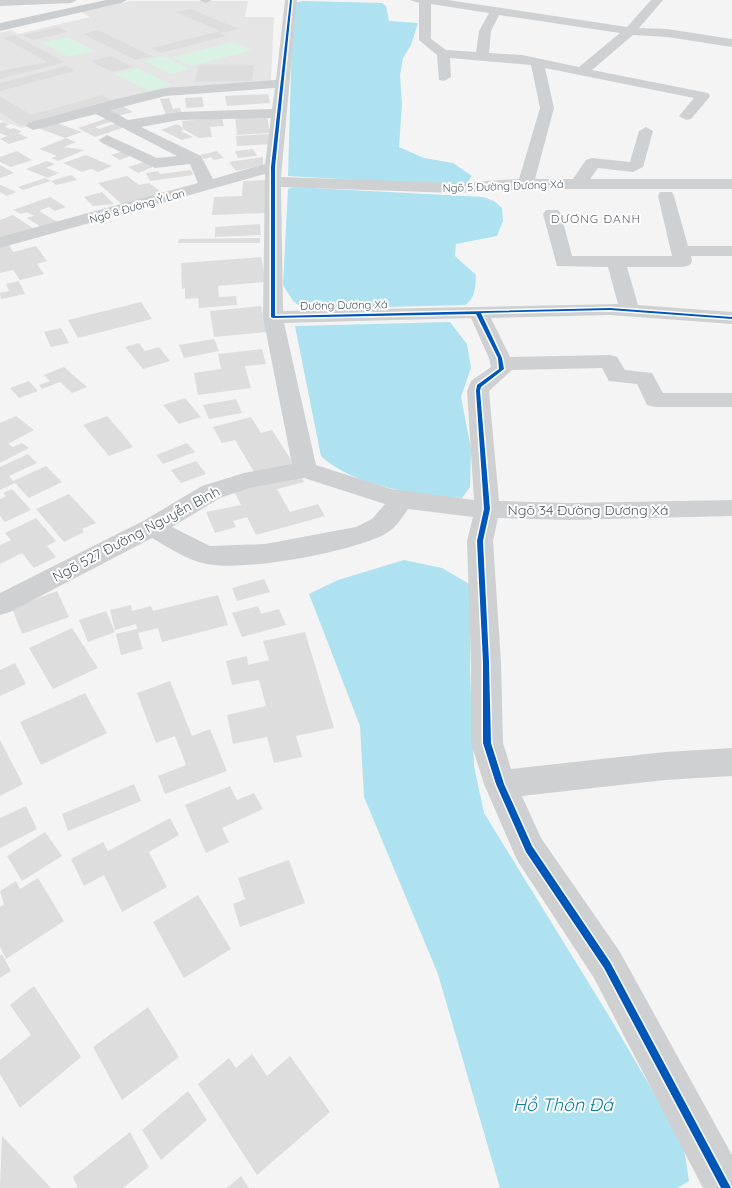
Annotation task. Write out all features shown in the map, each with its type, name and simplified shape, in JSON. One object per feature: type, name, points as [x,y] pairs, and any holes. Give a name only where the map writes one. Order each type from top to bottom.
[{"type":"main road","points":[[0,27],[122,0]]},
{"type":"street","points":[[0,3],[71,0]]},
{"type":"street","points":[[290,0],[273,175],[273,317],[305,470]]},
{"type":"street","points":[[416,0],[455,2],[630,31],[667,33],[732,43]]},
{"type":"street","points":[[425,0],[425,40],[443,54],[537,63],[703,96],[686,116]]},
{"type":"street","points":[[582,72],[630,31],[657,0]]},
{"type":"street","points":[[482,57],[485,31],[496,10]]},
{"type":"street","points":[[443,54],[444,78]]},
{"type":"street","points":[[526,184],[547,108],[537,63]]},
{"type":"street","points":[[32,126],[98,109],[129,98],[176,89],[282,84]]},
{"type":"street","points":[[98,109],[195,159],[208,186]]},
{"type":"street","points":[[126,125],[179,116],[279,113]]},
{"type":"street","points":[[578,184],[592,163],[633,167],[637,164],[646,131]]},
{"type":"street","points":[[108,140],[155,162],[195,159]]},
{"type":"street","name":"Ngõ 5 Đường Dương Xá","points":[[273,175],[456,188],[526,184],[732,184]]},
{"type":"street","name":"Ngõ 8 Đường Ỷ Lan","points":[[0,243],[208,186],[273,175]]},
{"type":"street","points":[[552,214],[564,262],[684,260],[666,196]]},
{"type":"street","points":[[681,251],[732,251]]},
{"type":"street","points":[[616,262],[630,311]]},
{"type":"street","name":"Đường Dương Xá","points":[[273,317],[474,312],[630,311],[732,318]]},
{"type":"street","points":[[474,312],[502,369],[479,386],[478,391],[487,509],[480,541],[486,662],[487,743],[500,784],[529,849],[607,965],[726,1188]]},
{"type":"street","points":[[501,364],[610,360],[617,376],[644,378],[649,383],[649,390],[655,400],[668,402],[732,400]]},
{"type":"street","name":"Ngõ 34 Đường Dương Xá","points":[[305,470],[402,499],[487,509],[620,512],[732,508]]},
{"type":"street","name":"Ngõ 527 Đường Nguyễn Bình","points":[[0,605],[152,527],[211,492],[244,480],[305,470]]},
{"type":"street","points":[[152,527],[208,555],[222,557],[267,552],[365,533],[384,522],[402,499]]},
{"type":"street","points":[[500,784],[665,766],[732,762]]},
{"type":"shaded area","points":[[130,1],[248,1],[245,17],[274,17],[271,82],[179,87],[22,128],[0,120],[0,33],[11,30],[18,34],[90,17],[80,12]]},
{"type":"green space","points":[[68,37],[95,51],[69,57],[42,43]]},
{"type":"green space","points":[[232,42],[252,50],[191,66],[172,57]]},
{"type":"green space","points":[[164,56],[190,69],[170,74],[144,61]]},
{"type":"green space","points":[[137,68],[172,85],[149,91],[115,74]]},
{"type":"water","points":[[303,1],[382,3],[386,6],[389,21],[418,23],[411,45],[403,58],[400,75],[402,104],[399,147],[424,158],[453,163],[472,176],[467,183],[441,185],[288,176],[293,3]]},
{"type":"water","points":[[294,187],[483,197],[494,201],[502,208],[503,221],[497,236],[456,244],[455,256],[476,275],[473,296],[465,305],[304,309],[293,301],[283,285],[288,189]]},
{"type":"water","points":[[450,322],[467,344],[471,368],[461,397],[471,449],[470,487],[462,498],[427,495],[387,488],[350,475],[321,456],[295,326]]},
{"type":"water","name":"Hồ Thôn Đá","points":[[404,560],[442,568],[471,585],[470,672],[474,766],[484,813],[609,1016],[683,1143],[689,1181],[677,1188],[500,1188],[438,974],[364,797],[360,726],[309,594],[338,580]]},
{"type":"building","points":[[191,9],[239,29],[220,33],[226,36],[161,53],[152,48],[220,31],[176,12]]},
{"type":"building","points":[[58,27],[68,32],[33,40],[23,35]]},
{"type":"building","points":[[98,30],[152,56],[136,60],[83,34]]},
{"type":"building","points":[[14,35],[65,62],[0,79],[0,71],[48,62],[3,38]]},
{"type":"building","points":[[111,56],[133,67],[112,72],[90,61]]},
{"type":"building","points":[[199,65],[254,65],[252,81],[195,82]]},
{"type":"building","points":[[66,66],[75,71],[0,91],[0,83]]},
{"type":"building","points":[[268,94],[270,103],[227,106],[225,96]]},
{"type":"building","points":[[102,95],[111,100],[21,126],[0,112],[0,96],[31,115]]},
{"type":"building","points":[[202,97],[204,107],[186,108],[185,98]]},
{"type":"building","points":[[169,98],[173,109],[180,108],[182,113],[166,115],[160,99]]},
{"type":"building","points":[[122,106],[133,112],[114,117],[103,111]]},
{"type":"building","points":[[267,116],[270,133],[237,135],[235,117]]},
{"type":"building","points":[[108,118],[113,121],[95,127],[99,129],[117,123],[125,127],[95,137],[78,128]]},
{"type":"building","points":[[222,118],[224,126],[210,127],[212,137],[199,138],[183,129],[182,121]]},
{"type":"building","points":[[4,122],[10,125],[4,126],[22,132],[18,133],[28,138],[9,144],[0,139],[7,136],[0,133],[0,123]]},
{"type":"building","points":[[54,122],[82,132],[65,138],[38,128]]},
{"type":"building","points":[[177,124],[182,127],[183,130],[181,131],[193,137],[182,140],[161,130]]},
{"type":"building","points":[[271,134],[272,144],[237,146],[236,136]]},
{"type":"building","points":[[66,138],[76,142],[64,147],[85,150],[58,161],[51,158],[57,156],[39,149]]},
{"type":"building","points":[[253,149],[257,156],[238,158],[235,151]]},
{"type":"building","points":[[17,151],[32,160],[11,167],[0,162],[0,157]]},
{"type":"building","points":[[123,151],[133,155],[120,160],[111,155]]},
{"type":"building","points":[[217,151],[224,158],[214,160],[211,157],[204,159],[200,155]]},
{"type":"building","points":[[86,155],[112,166],[98,172],[91,169],[82,172],[63,163]]},
{"type":"building","points":[[263,157],[263,165],[236,171],[229,162]]},
{"type":"building","points":[[47,161],[55,164],[46,168],[59,173],[48,178],[26,169]]},
{"type":"building","points":[[144,162],[153,167],[138,173],[128,167]]},
{"type":"building","points":[[0,165],[14,173],[0,178]]},
{"type":"building","points":[[191,170],[193,175],[150,181],[146,173],[158,171],[160,174]]},
{"type":"building","points":[[71,175],[77,180],[56,185],[51,181]]},
{"type":"building","points":[[127,176],[139,185],[149,183],[164,194],[124,206],[98,183]]},
{"type":"building","points":[[45,178],[51,181],[23,190],[18,187]]},
{"type":"building","points":[[268,180],[266,213],[212,215],[214,197],[242,196],[243,181]]},
{"type":"building","points":[[0,185],[16,192],[7,196],[0,192]]},
{"type":"building","points":[[102,192],[114,204],[93,206],[84,197]]},
{"type":"building","points":[[50,197],[66,207],[55,211],[49,207],[39,211],[59,223],[44,229],[27,218],[34,216],[27,212],[21,214],[13,210]]},
{"type":"building","points":[[13,215],[34,229],[0,241],[0,220]]},
{"type":"building","points":[[260,224],[261,235],[215,237],[215,227]]},
{"type":"building","points":[[260,238],[260,243],[178,243],[179,239]]},
{"type":"building","points":[[9,245],[13,252],[36,246],[47,261],[37,264],[44,274],[20,280],[13,270],[0,273],[0,247]]},
{"type":"building","points":[[261,257],[266,282],[218,286],[219,297],[236,296],[237,305],[199,308],[198,298],[185,299],[185,288],[182,289],[181,263]]},
{"type":"building","points":[[19,281],[25,294],[1,299],[0,293],[9,291],[6,284]]},
{"type":"building","points":[[141,302],[152,319],[78,338],[68,320]]},
{"type":"building","points":[[261,306],[267,332],[214,337],[210,311]]},
{"type":"building","points":[[61,328],[69,343],[51,347],[44,332]]},
{"type":"building","points":[[214,339],[219,351],[184,358],[179,345]]},
{"type":"building","points":[[139,343],[145,351],[159,347],[170,361],[143,369],[125,347]]},
{"type":"building","points":[[262,349],[266,364],[245,366],[251,388],[198,395],[194,373],[221,369],[218,354]]},
{"type":"building","points":[[64,367],[87,387],[72,393],[60,382],[42,389],[39,385],[50,381],[44,375]]},
{"type":"building","points":[[29,381],[38,391],[19,398],[10,388]]},
{"type":"building","points":[[185,398],[201,417],[179,424],[163,405]]},
{"type":"building","points":[[236,399],[242,413],[209,419],[203,405]]},
{"type":"building","points":[[16,416],[34,430],[8,444],[13,447],[22,443],[29,448],[0,463],[0,423]]},
{"type":"building","points":[[107,416],[133,447],[109,456],[83,425]]},
{"type":"building","points":[[251,417],[261,433],[272,430],[295,466],[257,477],[235,440],[222,443],[213,427]]},
{"type":"building","points":[[187,443],[195,452],[163,464],[156,455]]},
{"type":"building","points":[[28,454],[37,463],[9,476],[13,481],[46,466],[62,482],[29,498],[15,483],[0,490],[0,467]]},
{"type":"building","points":[[196,461],[206,474],[181,483],[171,470]]},
{"type":"building","points":[[298,471],[304,482],[277,489],[290,512],[318,504],[325,516],[256,535],[247,517],[233,521],[236,527],[215,533],[206,512],[241,505],[233,489]]},
{"type":"building","points":[[12,489],[31,510],[5,522],[0,516],[0,499],[6,496],[3,493]]},
{"type":"building","points":[[69,494],[96,523],[82,529],[84,532],[64,542],[36,509]]},
{"type":"building","points":[[36,518],[56,541],[47,546],[56,557],[34,568],[22,553],[0,564],[0,545],[11,540],[5,533]]},
{"type":"building","points":[[264,579],[270,592],[237,601],[232,588]]},
{"type":"building","points":[[57,591],[69,617],[22,634],[12,608]]},
{"type":"building","points":[[218,595],[228,625],[162,642],[158,628],[138,633],[143,649],[121,655],[116,634],[137,629],[136,624],[115,630],[110,610],[131,605],[132,611],[151,606],[153,611]]},
{"type":"building","points":[[258,606],[261,614],[279,609],[286,625],[242,637],[232,613]]},
{"type":"building","points":[[106,611],[115,632],[88,642],[79,620]]},
{"type":"building","points":[[72,628],[98,668],[53,689],[29,648]]},
{"type":"building","points":[[305,632],[334,728],[296,736],[302,757],[274,763],[267,737],[233,744],[227,715],[266,706],[259,680],[232,685],[226,661],[247,656],[248,665],[269,660],[263,641]]},
{"type":"building","points":[[15,663],[26,684],[0,696],[0,670]]},
{"type":"building","points":[[170,681],[192,736],[210,729],[227,771],[165,794],[158,776],[186,765],[175,736],[156,743],[137,693]]},
{"type":"building","points":[[85,693],[107,733],[41,765],[20,722]]},
{"type":"building","points":[[0,740],[23,784],[0,796]]},
{"type":"building","points":[[134,784],[141,801],[68,831],[62,814]]},
{"type":"building","points":[[230,786],[237,800],[254,793],[263,809],[222,828],[229,842],[206,853],[185,805]]},
{"type":"building","points":[[26,806],[37,829],[0,848],[0,818]]},
{"type":"building","points":[[170,818],[179,835],[149,852],[167,887],[122,912],[104,875],[84,886],[71,859],[103,842],[108,851]]},
{"type":"building","points":[[45,832],[62,856],[22,881],[7,856]]},
{"type":"building","points":[[289,860],[305,903],[240,927],[233,904],[245,899],[238,878]]},
{"type":"building","points":[[38,878],[64,921],[6,959],[0,947],[0,907],[4,904],[0,891],[16,881],[20,889]]},
{"type":"building","points":[[198,895],[231,949],[184,978],[153,922]]},
{"type":"building","points":[[2,954],[11,971],[0,978],[0,956]]},
{"type":"building","points":[[34,986],[81,1057],[20,1108],[0,1074],[0,1060],[31,1035],[10,1005]]},
{"type":"building","points":[[148,1007],[179,1057],[122,1100],[93,1047]]},
{"type":"building","points":[[252,1054],[267,1076],[290,1056],[330,1112],[257,1175],[198,1084],[229,1058],[236,1068]]},
{"type":"building","points":[[188,1091],[207,1120],[161,1160],[142,1130]]},
{"type":"building","points":[[130,1132],[149,1167],[123,1188],[78,1188],[73,1177]]},
{"type":"building","points":[[2,1136],[21,1156],[51,1188],[0,1188]]},
{"type":"building","points":[[241,1176],[249,1188],[227,1188]]},
{"type":"cycle path","points":[[291,0],[273,167],[273,317],[610,309],[732,318]]},
{"type":"cycle path","points":[[478,312],[500,358],[502,369],[479,386],[478,391],[487,509],[480,541],[486,662],[487,743],[500,784],[529,849],[607,965],[726,1188]]},
{"type":"district","name":"DƯƠNG ĐANH","points":[[596,218]]}]
